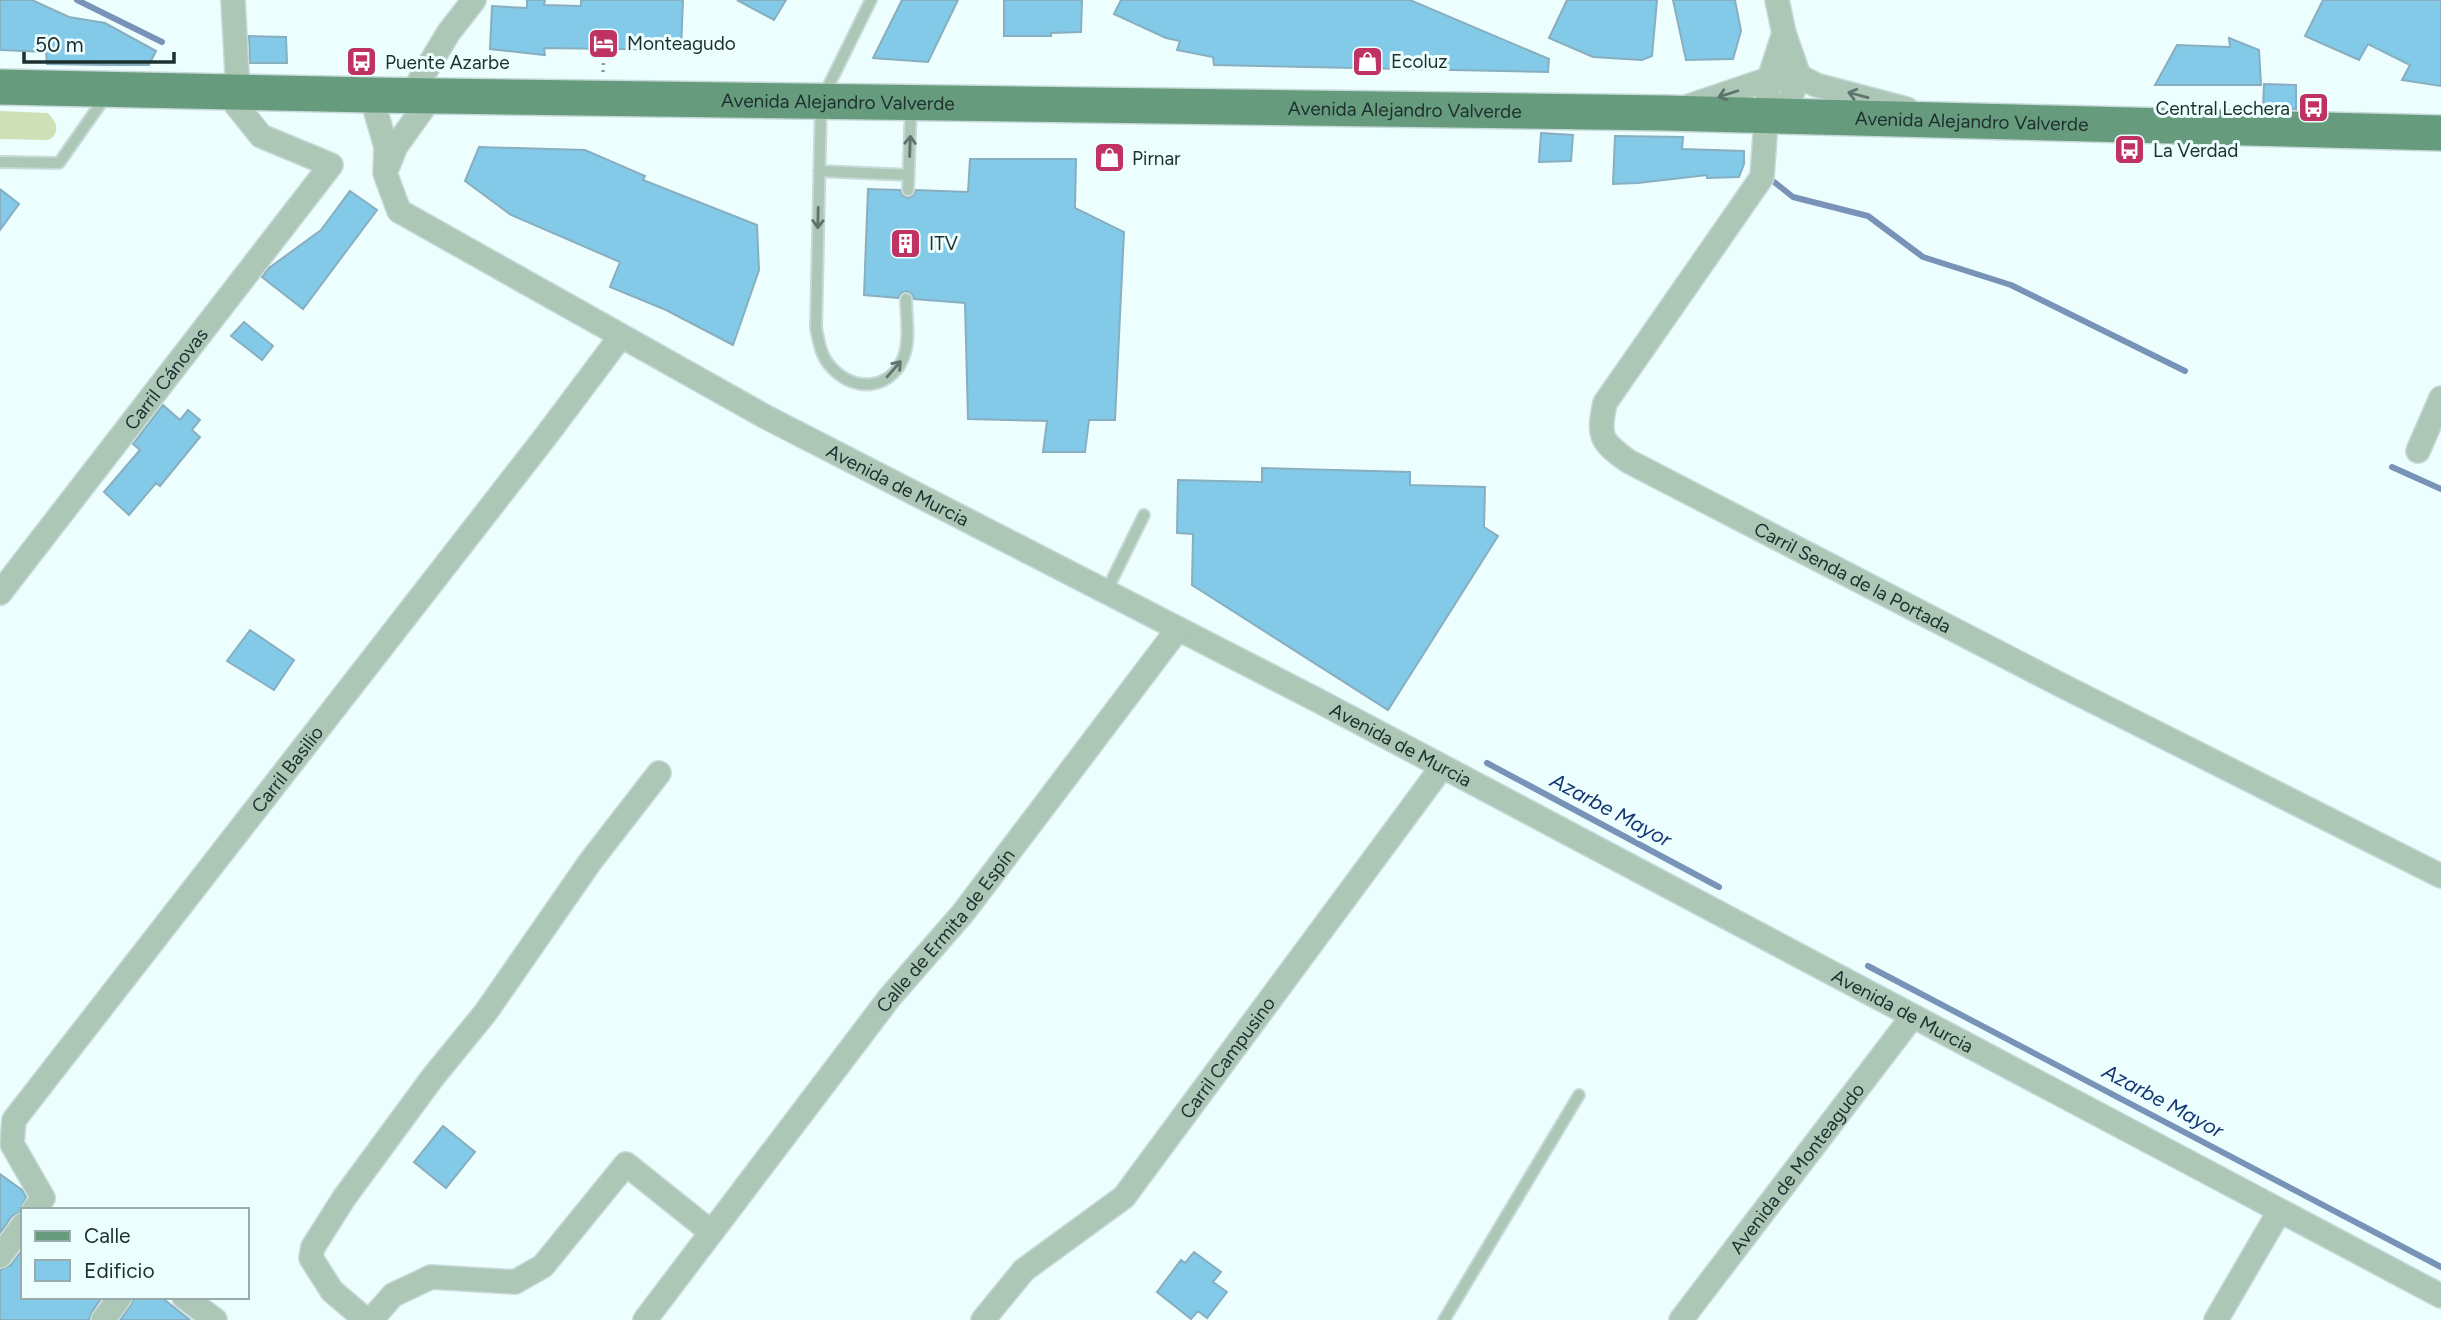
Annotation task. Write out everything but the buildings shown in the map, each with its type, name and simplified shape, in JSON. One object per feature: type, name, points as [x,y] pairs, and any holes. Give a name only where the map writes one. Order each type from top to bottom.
[{"type":"main road","points":[[0,87],[231,91]]},
{"type":"main road","name":"Avenida Alejandro Valverde","points":[[231,91],[1666,113],[2441,133]]},
{"type":"street","points":[[231,91],[233,0]]},
{"type":"street","points":[[385,173],[449,32],[474,0]]},
{"type":"street","points":[[1777,0],[1784,33],[1799,76]]},
{"type":"street","name":"Carril Senda de la Portada","points":[[1784,33],[1769,79],[1774,117],[1762,177],[1605,403],[1600,428],[1608,447],[1628,461],[2061,685],[2441,876]]},
{"type":"street","points":[[1774,117],[1799,76]]},
{"type":"street","points":[[1666,113],[1769,79],[1799,76],[1816,85],[1947,120]]},
{"type":"street","name":"Carril Cánovas","points":[[0,593],[331,166],[261,136],[231,91]]},
{"type":"street","name":"Avenida de Murcia","points":[[371,95],[386,147],[385,173],[399,211],[764,416],[1442,767],[2441,1296]]},
{"type":"street","name":"Carril Basilio","points":[[46,1206],[12,1144],[14,1120],[621,336]]},
{"type":"street","points":[[2418,451],[2441,398]]},
{"type":"street","name":"Calle de Ermita de Espín","points":[[645,1320],[890,997],[963,913],[1178,629]]},
{"type":"street","name":"Carril Campusino","points":[[983,1320],[1024,1270],[1124,1197],[1442,767]]},
{"type":"street","points":[[659,773],[590,862],[486,1012],[433,1077],[344,1198],[313,1247],[311,1258],[332,1291],[369,1320],[393,1295],[431,1277],[515,1282],[542,1266],[626,1164],[712,1232]]},
{"type":"street","name":"Avenida de Monteagudo","points":[[1681,1320],[1912,1017]]},
{"type":"street","points":[[2216,1320],[2279,1212]]},
{"type":"street","points":[[0,1256],[21,1229]]},
{"type":"street","points":[[103,1320],[119,1299]]},
{"type":"street","points":[[187,1299],[215,1320]]},
{"type":"lane","points":[[871,0],[821,101],[816,328],[821,353],[831,367],[847,381],[861,386],[874,384],[894,372],[904,355],[907,343],[906,299]]},
{"type":"lane","points":[[0,162],[59,163],[111,89]]},
{"type":"lane","points":[[908,190],[911,102]]},
{"type":"lane","points":[[819,171],[909,175]]},
{"type":"lane","points":[[1106,592],[1144,515]]},
{"type":"lane","points":[[1444,1320],[1580,1095]]},
{"type":"path","points":[[603,74],[604,53]]},
{"type":"green space","points":[[0,111],[48,113],[55,122],[56,132],[47,140],[0,139]]},
{"type":"waterway","name":"Azarbe Mayor","points":[[77,0],[162,42]]},
{"type":"waterway","points":[[1773,181],[1793,197],[1868,216],[1923,257],[2011,285],[2185,371]]},
{"type":"waterway","points":[[2392,467],[2441,489]]},
{"type":"waterway","name":"Azarbe Mayor","points":[[1487,763],[1719,887]]},
{"type":"waterway","name":"Azarbe Mayor","points":[[1868,966],[2441,1267]]},
{"type":"place","name":"Monteagudo","points":[[604,43]]},
{"type":"place","name":"Ecoluz","points":[[1368,61]]},
{"type":"place","name":"Puente Azarbe","points":[[362,62]]},
{"type":"place","name":"Central Lechera","points":[[2313,108]]},
{"type":"place","name":"La Verdad","points":[[2130,150]]},
{"type":"place","name":"Pirnar","points":[[1109,158]]},
{"type":"place","name":"ITV","points":[[906,243]]}]
